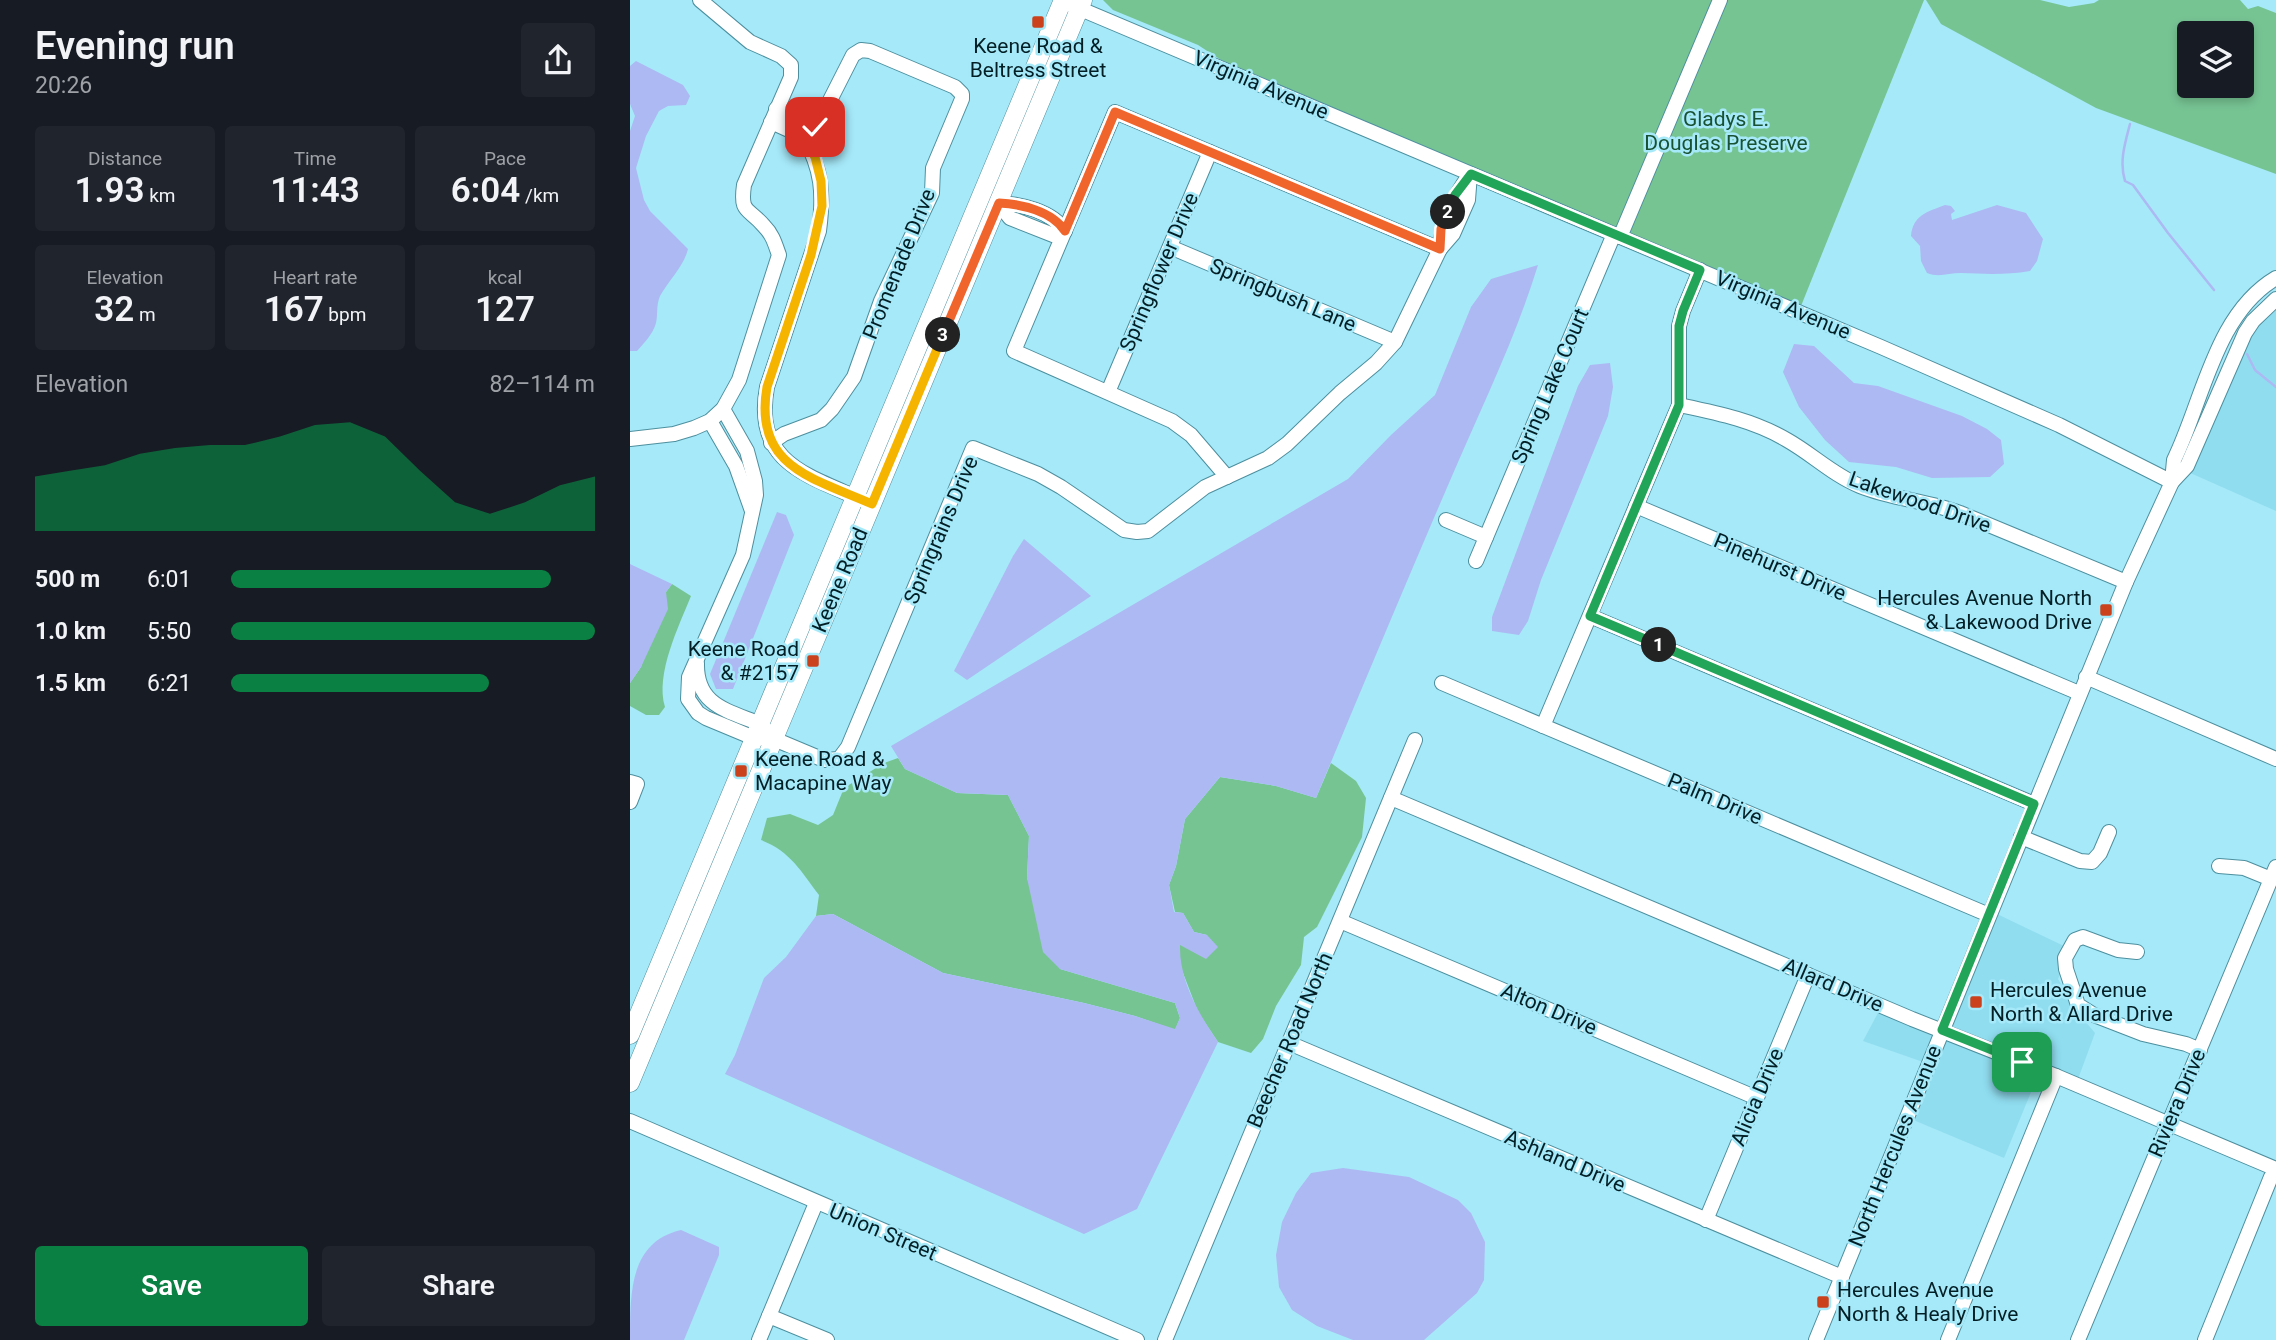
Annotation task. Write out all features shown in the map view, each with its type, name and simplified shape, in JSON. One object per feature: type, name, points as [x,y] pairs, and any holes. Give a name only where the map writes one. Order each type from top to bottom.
[{"type":"main road","name":"Keene Road","points":[[630,1035],[1062,0]]},
{"type":"main road","points":[[1016,162],[1023,124],[1064,25],[1066,9],[1062,0]]},
{"type":"main road","name":"Keene Road","points":[[630,1083],[999,203],[1080,3]]},
{"type":"main road","points":[[630,1056],[655,996],[666,950]]},
{"type":"street","points":[[630,439],[674,435],[710,421],[723,409],[739,380],[779,256],[774,238],[763,224],[746,211],[742,200],[744,185],[790,77],[791,65],[781,56],[750,42],[700,0]]},
{"type":"street","name":"Virginia Avenue","points":[[1062,0],[1080,3],[1471,174],[2059,425],[2172,482]]},
{"type":"street","name":"Spring Lake Court","points":[[1476,561],[1720,0]]},
{"type":"street","name":"Promenade Drive","points":[[771,443],[784,434],[821,420],[832,410],[853,377],[881,301],[932,193],[933,169],[961,103],[962,94],[955,87],[870,51],[861,50],[853,55],[821,118],[804,137]]},
{"type":"street","points":[[1227,477],[1191,435],[1172,421],[1014,351],[1115,112],[1440,249]]},
{"type":"street","points":[[774,116],[804,137],[815,157],[821,181],[822,206],[811,255],[767,387],[763,407],[764,425],[771,443],[786,462],[872,504]]},
{"type":"street","name":"Springflower Drive","points":[[1108,392],[1210,152]]},
{"type":"street","name":"Springrains Drive","points":[[774,739],[824,760],[833,761],[844,755],[973,448],[1038,474],[1062,487],[1124,530],[1148,531],[1205,487],[1268,458],[1287,444],[1339,393],[1376,363],[1395,342],[1440,249],[1441,229],[1455,195],[1471,174]]},
{"type":"street","points":[[999,203],[1016,204],[1058,220],[1065,231]]},
{"type":"street","name":"Springbush Lane","points":[[1170,247],[1395,342]]},
{"type":"street","points":[[1544,726],[1679,405],[1679,326],[1700,270]]},
{"type":"street","points":[[2172,482],[2174,460],[2229,326],[2249,301],[2276,278]]},
{"type":"street","points":[[2172,482],[2187,466],[2245,334],[2253,321],[2276,299]]},
{"type":"street","name":"Lakewood Drive","points":[[1679,405],[1738,418],[1790,441],[1858,485],[1950,509],[2126,582]]},
{"type":"street","points":[[723,409],[743,443],[755,481],[756,495],[743,555],[687,684],[688,699],[706,718],[757,731],[774,739]]},
{"type":"street","points":[[710,421],[728,451],[752,511]]},
{"type":"street","points":[[728,451],[743,443]]},
{"type":"street","name":"North Hercules Avenue","points":[[1816,1340],[2085,677],[2172,482]]},
{"type":"street","name":"Pinehurst Drive","points":[[1636,506],[2079,692]]},
{"type":"street","points":[[1446,520],[1486,537]]},
{"type":"street","points":[[1590,616],[2034,804]]},
{"type":"street","points":[[2085,677],[2276,759]]},
{"type":"street","name":"Palm Drive","points":[[1442,683],[1989,915]]},
{"type":"street","name":"Beecher Road North","points":[[1165,1340],[1415,740]]},
{"type":"street","points":[[630,802],[634,783]]},
{"type":"street","name":"Allard Drive","points":[[1391,798],[1808,975],[2170,1123],[2276,1170]]},
{"type":"street","points":[[2021,836],[2080,861],[2092,862],[2100,853],[2109,832]]},
{"type":"street","points":[[2219,866],[2274,873]]},
{"type":"street","name":"Riviera Drive","points":[[2078,1340],[2274,873]]},
{"type":"street","name":"Alton Drive","points":[[1340,921],[1757,1098]]},
{"type":"street","points":[[2137,952],[2118,950],[2083,937],[2075,940],[2066,958],[2066,969],[2078,1005],[2094,1015],[2143,1034],[2200,1050]]},
{"type":"street","name":"Alicia Drive","points":[[1706,1220],[1808,975]]},
{"type":"street","name":"Ashland Drive","points":[[1289,1044],[1842,1277]]},
{"type":"street","points":[[1948,1340],[2056,1076]]},
{"type":"street","name":"Union Street","points":[[630,1121],[1137,1340]]},
{"type":"street","points":[[2204,1340],[2276,1170]]},
{"type":"street","points":[[759,1340],[816,1203]]},
{"type":"street","points":[[769,1316],[827,1340]]},
{"type":"shaded area","points":[[636,61],[683,85],[690,96],[686,105],[668,106],[659,111],[646,136],[636,168],[644,200],[650,211],[688,249],[680,267],[660,296],[653,331],[637,351],[630,351],[630,131],[635,116],[630,104],[630,66]]},
{"type":"shaded area","points":[[1945,205],[1951,206],[1955,211],[1951,214],[1952,220],[1997,205],[2026,213],[2043,239],[2037,261],[2030,271],[2021,272],[1940,275],[1927,273],[1921,261],[1920,246],[1911,236],[1912,229],[1922,215]]},
{"type":"shaded area","points":[[1538,265],[1508,348],[1316,798],[1276,786],[1220,777],[1185,819],[1176,866],[1169,885],[1174,912],[1183,913],[1194,932],[1207,935],[1218,947],[1206,959],[1180,945],[1187,984],[1197,1008],[1218,1042],[1137,1209],[1084,1234],[725,1074],[735,1055],[764,978],[786,957],[816,916],[833,914],[943,973],[1084,1003],[1175,1029],[1180,1018],[1175,1003],[1060,969],[1043,952],[1027,878],[1029,836],[1008,795],[957,793],[905,769],[891,746],[1348,479],[1435,395],[1471,307],[1491,279]]},
{"type":"shaded area","points":[[2276,306],[2276,511],[2188,472],[2249,336]]},
{"type":"shaded area","points":[[1794,344],[1814,346],[1854,383],[1878,386],[1962,416],[1987,429],[2001,440],[2004,464],[1990,477],[1932,478],[1896,467],[1849,462],[1825,440],[1799,407],[1783,372]]},
{"type":"shaded area","points":[[1610,363],[1613,387],[1608,416],[1541,580],[1528,621],[1519,635],[1492,631],[1492,617],[1578,386],[1590,365]]},
{"type":"shaded area","points":[[777,512],[786,515],[794,535],[733,689],[716,689],[710,674]]},
{"type":"shaded area","points":[[1024,539],[1091,596],[967,680],[954,671]]},
{"type":"shaded area","points":[[630,564],[672,584],[666,592],[668,609],[641,667],[630,683]]},
{"type":"shaded area","points":[[1995,913],[2064,946],[2058,979],[2079,1014],[2095,1033],[2078,1079],[1949,1027]]},
{"type":"shaded area","points":[[1879,1011],[1935,1034],[1923,1062],[1863,1041]]},
{"type":"shaded area","points":[[1945,1037],[2038,1075],[2004,1158],[1911,1119]]},
{"type":"shaded area","points":[[1343,1168],[1409,1177],[1458,1200],[1471,1213],[1485,1242],[1484,1280],[1477,1293],[1424,1340],[1353,1340],[1317,1326],[1292,1310],[1279,1287],[1276,1255],[1282,1222],[1296,1193],[1311,1173]]},
{"type":"shaded area","points":[[681,1230],[719,1247],[719,1255],[684,1340],[630,1340],[633,1287],[642,1257],[664,1236]]},
{"type":"green space","name":"Gladys E. Douglas Preserve","points":[[1103,0],[1924,0],[1801,306],[1221,60],[1198,45],[1113,10]]},
{"type":"green space","points":[[1926,0],[2040,0],[2069,7],[2099,0],[2240,0],[2248,9],[2258,6],[2276,13],[2276,174],[2096,108],[1941,24]]},
{"type":"green space","points":[[672,584],[691,596],[666,665],[663,680],[665,707],[659,715],[646,715],[630,706],[630,683],[641,667],[666,592]]},
{"type":"green space","points":[[898,758],[905,769],[957,793],[1008,795],[1029,836],[1027,878],[1060,969],[1175,1003],[1180,1018],[1175,1030],[1084,1003],[943,973],[833,914],[816,916],[819,895],[787,856],[761,840],[767,818],[790,814],[818,825],[833,815],[844,788],[884,763]]},
{"type":"green space","points":[[1331,763],[1356,781],[1366,798],[1362,837],[1317,927],[1304,937],[1301,965],[1276,1006],[1263,1039],[1251,1053],[1218,1042],[1198,1012],[1180,965],[1180,945],[1207,935],[1194,932],[1183,913],[1175,912],[1169,885],[1176,866],[1185,819],[1220,777],[1276,786],[1316,798]]},
{"type":"waterway","points":[[2130,124],[2123,160],[2125,181],[2133,185],[2214,290]]},
{"type":"waterway","points":[[2247,354],[2255,370],[2276,387]]},
{"type":"place","name":"Keene Road & Beltress Street","points":[[1038,22]]},
{"type":"place","name":"Hercules Avenue North & Lakewood Drive","points":[[2106,610]]},
{"type":"place","name":"Keene Road & #2157","points":[[813,661]]},
{"type":"place","name":"Keene Road & Macapine Way","points":[[741,771]]},
{"type":"place","name":"Hercules Avenue North & Allard Drive","points":[[1976,1002]]},
{"type":"place","name":"Hercules Avenue North & Healy Drive","points":[[1823,1302]]},
{"type":"route","points":[[815,127],[804,137],[815,157],[821,181],[822,206],[818,231],[767,387],[763,407],[764,425],[771,443],[786,462],[872,504],[999,203],[1016,204],[1058,220],[1065,231],[1115,112],[1440,249],[1441,229],[1455,195],[1471,174],[1700,270],[1679,326],[1679,405],[1590,616],[2034,804],[1942,1030],[2022,1062]]}]
